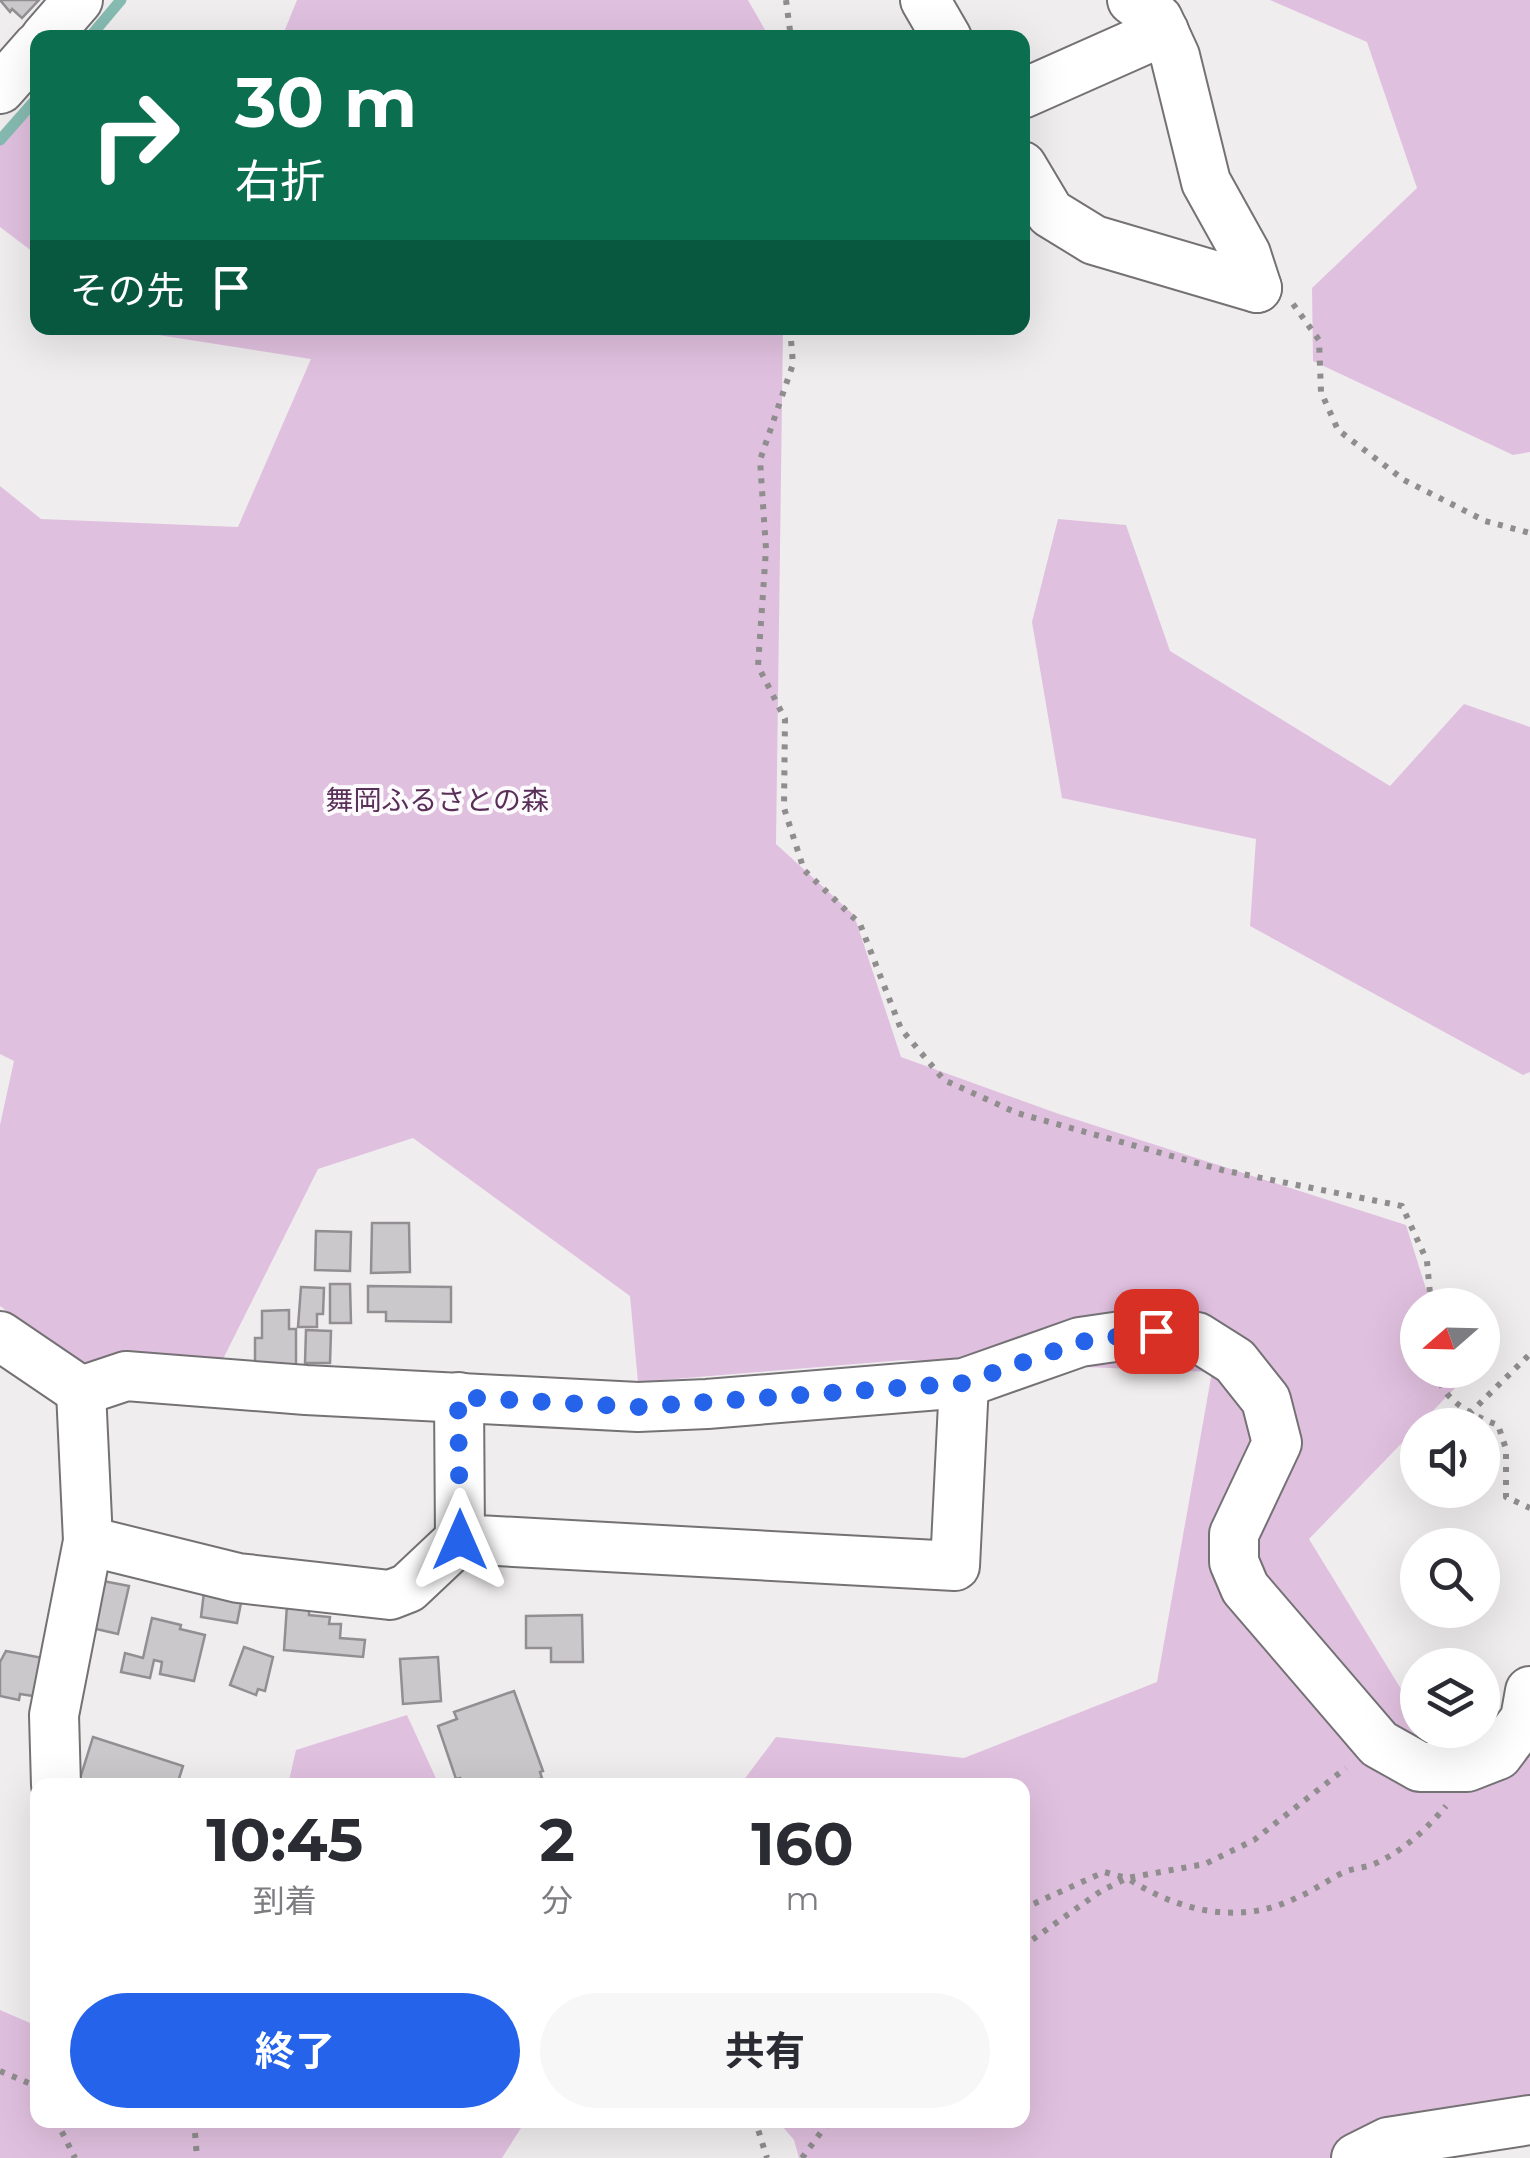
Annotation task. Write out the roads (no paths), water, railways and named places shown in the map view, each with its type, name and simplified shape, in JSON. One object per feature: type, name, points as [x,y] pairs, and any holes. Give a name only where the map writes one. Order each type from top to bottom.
[{"type":"street","points":[[52,30],[78,0]]},
{"type":"street","points":[[925,0],[942,30]]},
{"type":"street","points":[[1030,89],[1148,15],[1175,56],[1206,182],[1246,254],[1257,288],[1094,240],[1050,213],[1030,179]]},
{"type":"street","points":[[0,89],[30,55]]},
{"type":"street","points":[[82,1391],[126,1376],[306,1390],[638,1407],[964,1383],[1080,1342],[1156,1331],[1197,1338],[1235,1361],[1266,1400],[1276,1443],[1234,1534],[1234,1562],[1245,1588],[1379,1744],[1420,1767],[1467,1768],[1498,1755],[1525,1719],[1530,1690]]},
{"type":"street","points":[[0,1336],[82,1391]]},
{"type":"street","points":[[88,1541],[238,1578],[390,1595],[408,1588],[460,1540],[954,1566],[964,1383]]},
{"type":"street","points":[[56,1778],[54,1716],[88,1541],[82,1391]]},
{"type":"street","points":[[458,1397],[460,1540]]},
{"type":"street","points":[[1356,2158],[1388,2142],[1530,2120]]},
{"type":"waterway","points":[[96,30],[121,0]]},
{"type":"waterway","points":[[0,140],[30,106]]},
{"type":"park label","name":"舞岡ふるさとの森","points":[[437,800]]}]
